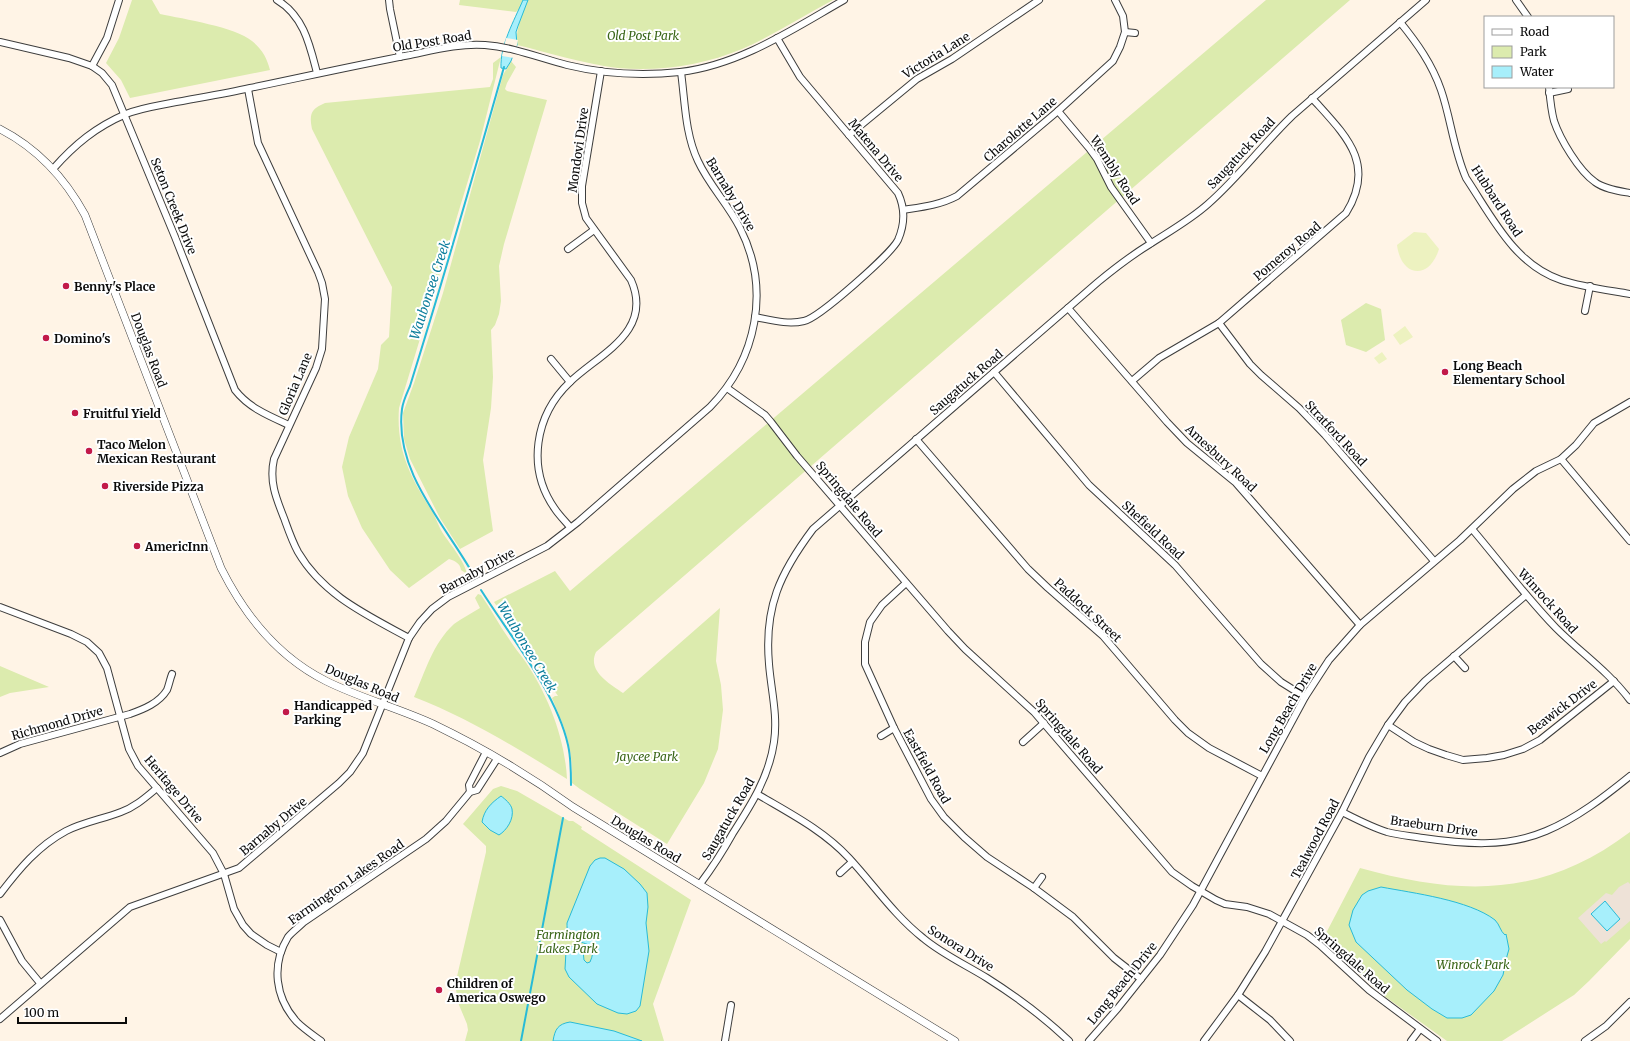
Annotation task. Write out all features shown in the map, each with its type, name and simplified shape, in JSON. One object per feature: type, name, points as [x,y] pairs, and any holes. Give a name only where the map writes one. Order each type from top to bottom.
[{"type":"street","points":[[92,66],[108,38],[119,0]]},
{"type":"street","points":[[277,0],[290,10],[304,30],[310,43],[317,73]]},
{"type":"street","points":[[390,0],[390,9],[400,57]]},
{"type":"street","name":"Old Post Road","points":[[53,169],[79,142],[100,127],[141,109],[248,89],[317,73],[468,45],[484,44],[500,47],[568,65],[601,71],[638,75],[681,72],[730,59],[778,38],[844,0]]},
{"type":"street","name":"Victoria Lane","points":[[850,135],[912,82],[952,59],[1039,0]]},
{"type":"street","points":[[1115,0],[1123,16],[1125,32],[1135,33]]},
{"type":"street","name":"Saugatuck Road","points":[[700,884],[711,870],[757,794],[770,760],[774,741],[775,707],[769,664],[768,640],[770,613],[777,587],[793,556],[813,529],[1121,263],[1187,221],[1207,205],[1241,172],[1274,133],[1312,98],[1426,0]]},
{"type":"street","points":[[1516,0],[1527,16]]},
{"type":"street","name":"Hubbard Road","points":[[1400,22],[1419,46],[1434,73],[1442,91],[1456,152],[1466,178],[1502,235],[1524,258],[1541,271],[1561,280],[1630,294]]},
{"type":"street","name":"Charolotte Lane","points":[[903,210],[947,202],[957,196],[1058,111],[1113,61],[1123,40],[1125,32]]},
{"type":"street","name":"Matena Drive","points":[[755,317],[797,322],[805,321],[819,314],[883,258],[894,246],[902,228],[902,201],[893,186],[800,77],[778,38]]},
{"type":"street","name":"Seton Creek Drive","points":[[0,42],[69,58],[92,66],[102,73],[112,85],[175,237],[235,390],[243,400],[256,410],[289,425]]},
{"type":"street","name":"Mondovi Drive","points":[[570,527],[555,509],[540,476],[537,449],[540,430],[555,398],[570,382],[622,340],[635,315],[636,295],[631,280],[624,268],[594,230],[584,211],[582,186],[601,71]]},
{"type":"street","name":"Barnaby Drive","points":[[0,1019],[130,907],[239,868],[340,783],[350,772],[363,753],[409,638],[420,622],[432,609],[448,597],[547,546],[710,407],[727,388],[740,366],[750,343],[755,317],[757,286],[751,254],[735,218],[697,160],[690,134],[681,72]]},
{"type":"street","name":"Gloria Lane","points":[[248,89],[258,143],[318,272],[322,283],[324,299],[322,349],[316,368],[274,459],[272,481],[278,502],[298,553],[316,577],[333,593],[350,605],[409,638]]},
{"type":"street","points":[[1568,89],[1549,90],[1557,129],[1569,150],[1588,176],[1601,186],[1630,193]]},
{"type":"street","name":"Pomeroy Road","points":[[1132,381],[1166,354],[1219,323],[1346,213],[1356,194],[1359,173],[1355,154],[1343,134],[1312,98]]},
{"type":"street","name":"Wembly Road","points":[[1058,111],[1097,159],[1111,187],[1151,243]]},
{"type":"street","name":"Douglas Road","points":[[0,129],[30,147],[53,169],[77,200],[90,226],[221,568],[239,602],[263,633],[298,664],[327,681],[432,724],[486,752],[557,796],[573,808],[700,884],[955,1041]]},
{"type":"street","points":[[568,249],[594,230]]},
{"type":"street","points":[[1585,311],[1590,286]]},
{"type":"street","name":"Amesbury Road","points":[[1068,308],[1166,422],[1236,484],[1360,625]]},
{"type":"street","name":"Stratford Road","points":[[1219,323],[1251,366],[1299,408],[1321,431],[1434,561]]},
{"type":"street","points":[[551,359],[570,382]]},
{"type":"street","name":"Shefield Road","points":[[994,372],[1089,485],[1171,560],[1265,668],[1281,682],[1305,697]]},
{"type":"street","name":"Springdale Road","points":[[727,388],[771,422],[906,583],[965,649],[1020,698],[1162,862],[1180,879],[1225,904],[1258,910],[1283,920],[1307,934],[1320,944],[1369,990],[1437,1041]]},
{"type":"street","name":"Long Beach Drive","points":[[1089,1041],[1118,1008],[1160,955],[1201,892],[1305,697],[1329,660],[1360,625],[1472,529],[1513,488],[1536,472],[1561,459],[1576,445],[1594,423],[1630,402]]},
{"type":"street","name":"Paddock Street","points":[[916,439],[1028,569],[1103,636],[1176,722],[1203,744],[1262,776]]},
{"type":"street","points":[[1561,459],[1630,541]]},
{"type":"street","name":"Winrock Road","points":[[1472,529],[1526,595],[1556,628],[1614,681],[1630,700]]},
{"type":"street","name":"Eastfield Road","points":[[906,583],[882,605],[870,623],[865,642],[865,664],[894,728],[931,799],[944,817],[986,857],[1034,888],[1073,917],[1114,958],[1140,979]]},
{"type":"street","name":"Tealwood Road","points":[[1204,1041],[1238,995],[1283,920],[1342,812],[1369,757],[1388,725],[1405,702],[1418,688],[1526,595]]},
{"type":"street","name":"Heritage Drive","points":[[0,607],[71,634],[94,647],[104,660],[107,668],[129,749],[138,766],[213,853],[224,874],[234,909],[243,925],[251,934],[267,946],[281,952]]},
{"type":"street","points":[[1454,656],[1465,668]]},
{"type":"street","name":"Richmond Drive","points":[[0,753],[20,744],[146,708],[157,700],[166,690],[172,674]]},
{"type":"street","name":"Beawick Drive","points":[[1388,725],[1414,742],[1429,749],[1463,760],[1504,755],[1523,749],[1540,740],[1614,681]]},
{"type":"street","points":[[1023,742],[1044,724]]},
{"type":"street","name":"Eastfield Road","points":[[881,736],[894,728]]},
{"type":"street","name":"Farmington Lakes Road","points":[[470,792],[469,785],[486,752]]},
{"type":"street","name":"Farmington Lakes Road","points":[[321,1041],[298,1023],[283,1002],[279,993],[277,977],[281,952],[288,936],[304,922],[426,839],[446,821],[470,792],[477,790],[497,759]]},
{"type":"street","name":"Braeburn Drive","points":[[1342,812],[1368,825],[1387,832],[1468,844],[1506,841],[1525,838],[1545,832],[1566,822],[1586,810],[1630,776]]},
{"type":"street","points":[[0,894],[18,870],[45,845],[67,831],[92,820],[122,812],[157,788]]},
{"type":"street","name":"Sonora Drive","points":[[757,794],[800,819],[827,838],[852,862],[892,909],[924,939],[1022,1000],[1047,1020],[1069,1041]]},
{"type":"street","points":[[840,872],[852,862]]},
{"type":"street","points":[[1034,888],[1042,877]]},
{"type":"street","points":[[0,920],[22,961],[40,983]]},
{"type":"street","points":[[1238,995],[1270,1020],[1290,1041]]},
{"type":"street","points":[[1585,1041],[1606,1026],[1630,1002]]},
{"type":"street","points":[[725,1041],[731,1005]]},
{"type":"street","points":[[1411,1041],[1420,1029]]},
{"type":"green space","points":[[132,0],[152,0],[160,14],[209,24],[244,36],[256,44],[266,58],[270,70],[130,98],[121,80],[106,63],[119,38]]},
{"type":"green space","points":[[460,0],[523,0],[516,12],[459,5]]},
{"type":"green space","name":"Old Post Park","points":[[528,0],[833,0],[766,38],[727,55],[681,66],[634,69],[593,64],[517,45],[517,34],[523,10]]},
{"type":"green space","name":"Jaycee Park","points":[[1266,0],[1350,0],[596,652],[594,665],[597,671],[606,681],[623,693],[720,608],[716,661],[721,685],[723,710],[718,749],[704,783],[667,844],[572,783],[568,739],[552,698],[558,696],[494,602],[555,571],[570,591]]},
{"type":"green space","points":[[501,57],[480,141],[399,408],[400,438],[407,464],[418,488],[441,530],[461,559],[467,574],[461,570],[457,563],[449,559],[409,588],[390,570],[362,528],[348,496],[342,467],[349,437],[378,369],[381,345],[389,337],[392,287],[312,129],[311,116],[317,107],[325,103],[490,87],[493,79],[493,63]]},
{"type":"green space","points":[[511,61],[516,67],[505,89],[507,91],[547,100],[504,244],[499,266],[501,301],[499,314],[495,325],[491,330],[493,377],[491,408],[483,460],[493,531],[460,549],[440,518],[410,459],[404,439],[403,413],[443,293],[503,75]]},
{"type":"green space","points":[[1414,232],[1426,233],[1439,249],[1429,266],[1422,270],[1416,271],[1409,269],[1404,264],[1397,245]]},
{"type":"green space","points":[[1366,303],[1381,309],[1385,340],[1366,352],[1346,345],[1341,320]]},
{"type":"green space","points":[[1405,326],[1413,337],[1400,345],[1393,335]]},
{"type":"green space","points":[[1382,352],[1387,359],[1379,364],[1374,358]]},
{"type":"green space","points":[[478,594],[485,600],[505,634],[525,661],[548,702],[563,748],[567,779],[473,724],[414,697],[430,658],[440,640],[454,624],[480,608],[475,598]]},
{"type":"green space","points":[[0,666],[49,687],[10,693],[0,697]]},
{"type":"green space","name":"Farmington Lakes Park","points":[[501,786],[517,791],[569,821],[573,821],[582,827],[581,829],[691,900],[653,1004],[664,1041],[465,1041],[468,1030],[467,1024],[459,1005],[455,985],[486,852],[486,846],[463,824],[493,789]]},
{"type":"green space","name":"Winrock Park","points":[[1630,832],[1630,939],[1574,995],[1502,1041],[1447,1041],[1387,998],[1323,939],[1360,868],[1397,877],[1433,883],[1467,886],[1500,885],[1533,880],[1565,869],[1598,854]]},
{"type":"shaded area","points":[[1628,882],[1630,884],[1630,921],[1606,942],[1605,941],[1601,944],[1578,918],[1606,893],[1612,895],[1619,887]]},
{"type":"water","points":[[523,0],[528,0],[516,32],[517,45],[511,61],[506,69],[501,68],[501,59],[505,42]]},
{"type":"water","points":[[501,796],[510,805],[512,809],[512,817],[505,830],[499,835],[490,830],[482,822],[488,807]]},
{"type":"water","points":[[605,858],[624,869],[647,893],[648,907],[646,923],[649,951],[640,1006],[636,1011],[627,1014],[618,1013],[597,1004],[569,977],[565,969],[566,951],[570,947],[575,946],[583,951],[584,960],[587,963],[590,962],[592,949],[590,946],[571,938],[568,932],[567,923],[590,866],[595,860]]},
{"type":"water","points":[[1381,887],[1440,898],[1471,907],[1495,920],[1503,933],[1505,935],[1506,934],[1509,949],[1503,975],[1494,991],[1471,1015],[1462,1018],[1447,1018],[1432,1009],[1407,990],[1356,942],[1349,925],[1353,910],[1362,895],[1368,891]]},
{"type":"water","points":[[1605,901],[1620,919],[1607,931],[1591,914]]},
{"type":"water","points":[[570,1022],[614,1031],[642,1041],[553,1041],[558,1028],[563,1024]]},
{"type":"pier","points":[[506,38],[518,40],[514,58],[502,56]]},
{"type":"waterway","name":"Waubonsee Creek","points":[[473,574],[436,516],[413,475],[406,454],[402,432],[402,409],[470,187],[504,67]]},
{"type":"waterway","name":"Waubonsee Creek","points":[[481,590],[531,665],[553,705],[562,725],[568,745],[571,785]]},
{"type":"waterway","name":"Waubonsee Creek","points":[[521,1041],[563,818]]},
{"type":"place","name":"Benny's Place","points":[[66,286]]},
{"type":"place","name":"Domino's","points":[[46,338]]},
{"type":"place","name":"Long Beach Elementary School","points":[[1445,372]]},
{"type":"place","name":"Fruitful Yield","points":[[75,413]]},
{"type":"place","name":"Taco Melon Mexican Restaurant","points":[[89,451]]},
{"type":"place","name":"Riverside Pizza","points":[[105,486]]},
{"type":"place","name":"AmericInn","points":[[137,546]]},
{"type":"place","name":"Handicapped Parking","points":[[286,712]]},
{"type":"place","name":"Children of America Oswego","points":[[439,990]]}]
